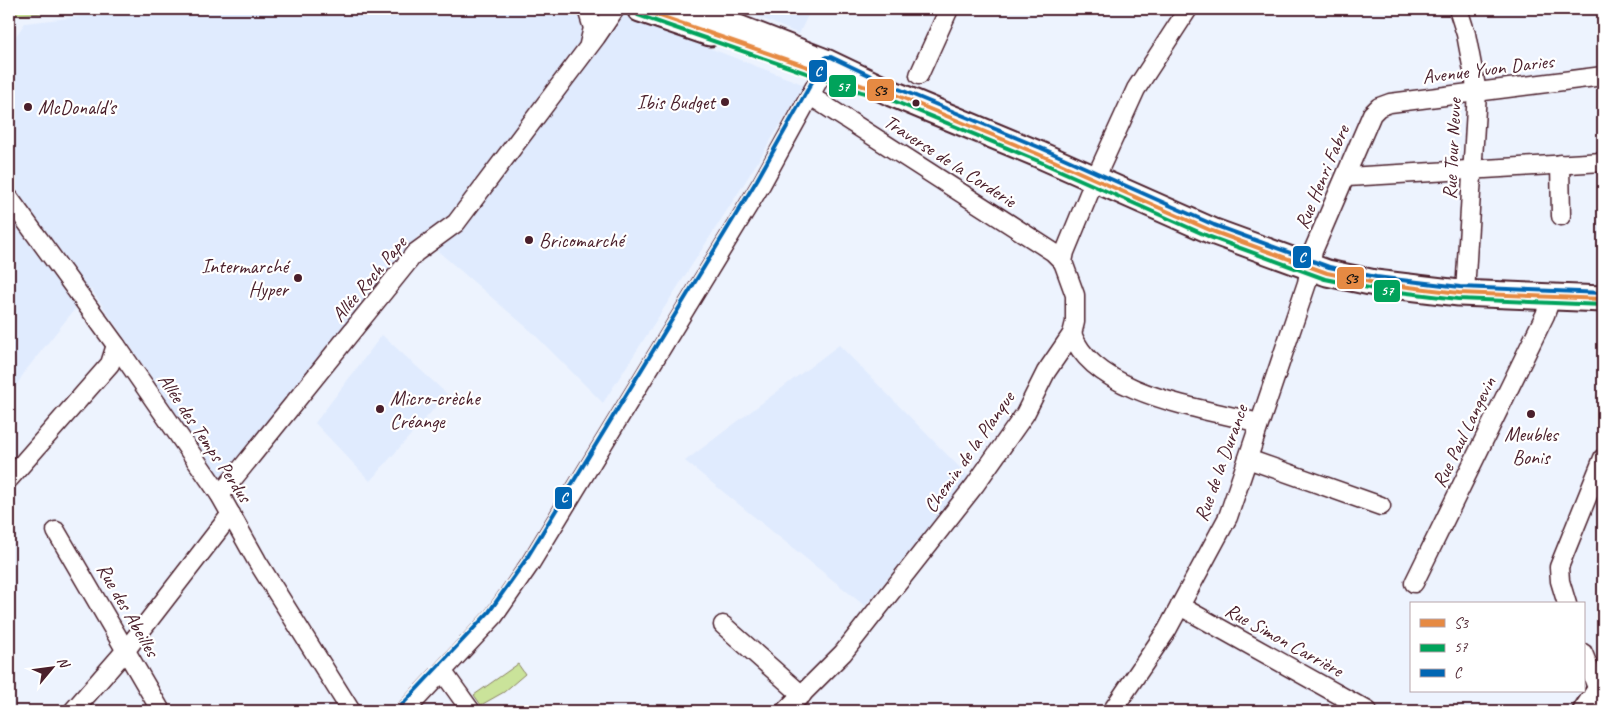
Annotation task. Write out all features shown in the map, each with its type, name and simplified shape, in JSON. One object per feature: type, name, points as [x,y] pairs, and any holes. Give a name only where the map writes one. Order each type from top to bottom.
[{"type":"main road","points":[[640,9],[826,68]]},
{"type":"main road","points":[[689,9],[1212,230],[1310,268],[1351,279],[1465,293],[1603,299]]},
{"type":"street","points":[[587,9],[593,28],[589,47]]},
{"type":"street","name":"Allée Roch Pape","points":[[220,495],[416,254],[456,223],[589,47],[615,9]]},
{"type":"street","points":[[919,76],[949,9]]},
{"type":"street","points":[[1063,262],[1065,252],[1095,179],[1136,90],[1188,9]]},
{"type":"street","name":"Rue Tour Neuve","points":[[1458,9],[1466,34],[1477,92],[1465,293]]},
{"type":"street","points":[[404,711],[443,672],[502,606],[550,532],[758,191],[812,97],[826,68]]},
{"type":"street","name":"Avenue Yvon Daries","points":[[1379,107],[1390,103],[1603,76]]},
{"type":"street","name":"Traverse de la Corderie","points":[[812,97],[1053,252],[1063,262]]},
{"type":"street","name":"Rue Henri Fabre","points":[[1310,268],[1314,251],[1347,177],[1372,114],[1379,107]]},
{"type":"street","points":[[1347,177],[1472,168],[1603,162]]},
{"type":"street","points":[[1560,164],[1561,216]]},
{"type":"street","name":"Allée des Temps Perdus","points":[[9,198],[116,345],[220,495],[257,561],[351,711]]},
{"type":"street","name":"Chemin de la Planque","points":[[785,711],[843,653],[975,485],[1025,414],[1046,372],[1072,334],[1077,310],[1075,295],[1063,262]]},
{"type":"street","name":"Rue de la Durance","points":[[1112,711],[1167,630],[1228,517],[1310,268]]},
{"type":"street","name":"Rue Paul Langevin","points":[[1414,583],[1541,323],[1551,298]]},
{"type":"street","points":[[1072,334],[1076,345],[1086,358],[1123,384],[1142,393],[1259,423]]},
{"type":"street","points":[[9,479],[110,364],[116,345]]},
{"type":"street","points":[[1566,602],[1560,581],[1559,566],[1603,458]]},
{"type":"street","points":[[1248,459],[1381,506]]},
{"type":"street","points":[[73,711],[126,650],[231,514]]},
{"type":"street","name":"Rue des Abeilles","points":[[56,531],[161,711]]},
{"type":"street","name":"Rue Simon Carrière","points":[[1180,606],[1368,711]]},
{"type":"street","points":[[723,625],[802,695]]},
{"type":"street","points":[[1584,657],[1596,696]]},
{"type":"street","points":[[443,672],[470,711]]},
{"type":"shaded area","points":[[100,9],[602,9],[629,17],[805,85],[742,187],[603,403],[531,331],[419,235],[232,472],[219,476],[91,289],[26,370],[9,397],[9,46],[25,23],[78,17]]},
{"type":"shaded area","points":[[740,9],[811,9],[799,34]]},
{"type":"shaded area","name":"Micro-crèche Créange","points":[[382,335],[447,394],[370,481],[315,423]]},
{"type":"shaded area","points":[[839,345],[970,478],[865,606],[685,461]]},
{"type":"green space","points":[[9,9],[76,9],[62,12],[13,15],[9,20]]},
{"type":"green space","points":[[518,664],[525,674],[504,692],[481,705],[474,695]]},
{"type":"transit line","name":"S3","points":[[640,9],[863,86],[891,93],[1038,154],[1212,231],[1327,273],[1375,283],[1459,293],[1603,299]]},
{"type":"transit line","name":"57","points":[[638,15],[861,92],[889,99],[1036,160],[1210,237],[1325,279],[1374,289],[1458,299],[1603,305]]},
{"type":"transit line","name":"C","points":[[400,707],[489,612],[525,561],[757,180],[826,57],[831,57],[894,87],[1041,148],[1214,225],[1329,267],[1376,277],[1460,287],[1603,293]]},
{"type":"place","name":"Ibis Budget","points":[[725,102]]},
{"type":"place","name":"McDonald's","points":[[28,107]]},
{"type":"place","name":"Bricomarché","points":[[529,240]]},
{"type":"place","name":"Intermarché Hyper","points":[[298,278]]},
{"type":"place","name":"Micro-crèche Créange","points":[[380,409]]},
{"type":"place","name":"Meubles Bonis","points":[[1531,414]]}]
